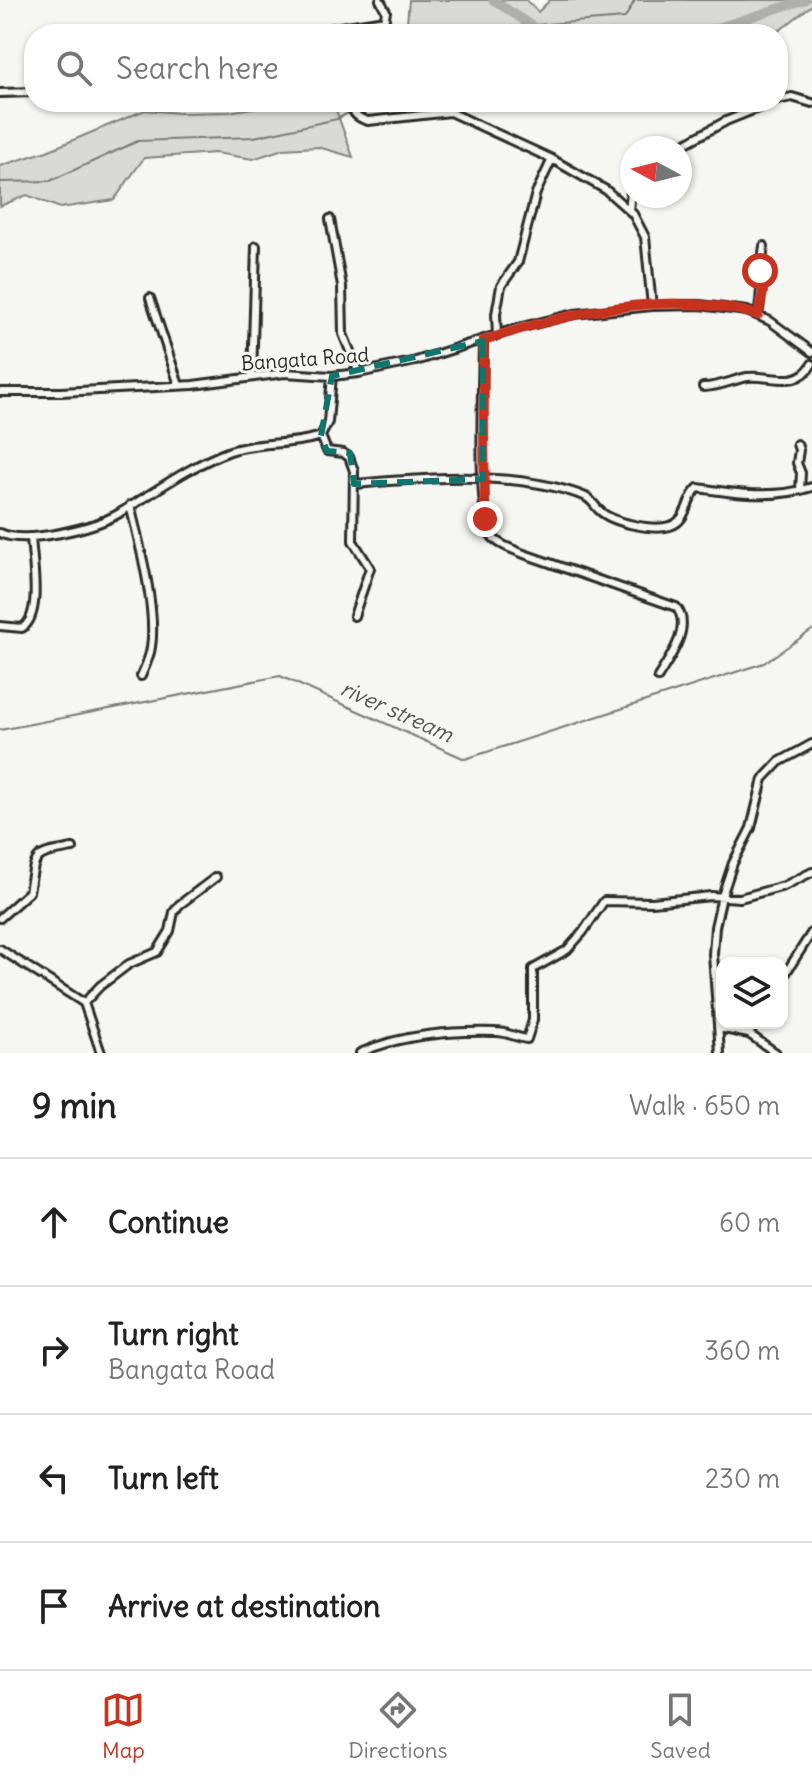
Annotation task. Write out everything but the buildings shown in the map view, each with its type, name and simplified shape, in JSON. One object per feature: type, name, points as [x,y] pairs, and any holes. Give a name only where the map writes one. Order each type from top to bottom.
[{"type":"street","points":[[380,0],[386,11],[384,24]]},
{"type":"street","points":[[360,24],[385,20]]},
{"type":"street","points":[[0,93],[24,92]]},
{"type":"street","points":[[788,98],[812,103]]},
{"type":"street","points":[[353,112],[358,118],[368,121],[450,112],[552,159],[606,190],[629,210],[640,225],[647,247],[652,306]]},
{"type":"street","points":[[692,140],[748,112]]},
{"type":"street","points":[[497,336],[496,314],[501,286],[518,262],[536,193],[552,159]]},
{"type":"street","points":[[330,219],[342,286],[343,334],[359,373]]},
{"type":"street","points":[[252,377],[256,246]]},
{"type":"street","points":[[758,315],[763,292],[760,271],[764,246]]},
{"type":"street","points":[[150,298],[179,385]]},
{"type":"street","name":"Bangata Road","points":[[0,392],[179,385],[285,373],[332,376],[359,373],[416,361],[574,314],[652,306],[730,307],[758,315],[812,352]]},
{"type":"street","points":[[483,341],[483,479],[485,519],[489,532],[501,544],[669,604],[680,611],[682,631],[658,677]]},
{"type":"street","points":[[703,387],[754,377],[793,379],[808,372],[812,364]]},
{"type":"street","points":[[332,376],[328,422],[321,436],[327,451],[349,457],[354,484],[353,541],[370,568],[354,616]]},
{"type":"street","points":[[0,533],[12,537],[31,537],[89,525],[117,515],[167,482],[233,450],[321,436]]},
{"type":"street","points":[[797,444],[800,490]]},
{"type":"street","points":[[354,484],[438,477],[528,483],[586,496],[600,511],[629,524],[664,527],[681,520],[698,488],[737,495],[812,487]]},
{"type":"street","points":[[130,505],[153,626],[151,647],[141,676]]},
{"type":"street","points":[[0,626],[22,628],[31,620],[34,604],[31,537]]},
{"type":"street","points":[[716,991],[713,954],[715,927],[733,863],[751,828],[763,779],[779,762],[812,744]]},
{"type":"street","points":[[0,918],[29,892],[31,868],[35,861],[50,851],[73,848]]},
{"type":"street","points":[[360,1053],[386,1042],[443,1034],[499,1032],[527,1039],[533,1020],[533,969],[567,950],[602,902],[611,899],[652,902],[722,896],[740,898],[780,888],[812,872]]},
{"type":"street","points":[[84,1003],[129,964],[157,952],[170,931],[174,912],[179,905],[216,877]]},
{"type":"street","points":[[788,970],[812,932]]},
{"type":"street","points":[[0,949],[84,1003],[101,1053]]},
{"type":"street","points":[[719,1029],[720,1053]]},
{"type":"street","points":[[724,1029],[749,1034],[776,1053]]},
{"type":"street","points":[[749,1034],[752,1029]]},
{"type":"highlighted area","points":[[483,341],[483,479],[354,484],[350,453],[327,451],[321,436],[332,376]]},
{"type":"shaded area","points":[[409,0],[526,0],[538,12],[550,0],[812,0],[812,5],[788,24],[407,24]]},
{"type":"shaded area","points":[[140,112],[337,112],[353,157],[318,147],[283,149],[253,159],[215,153],[144,158],[114,200],[60,208],[27,195],[0,206],[0,166],[47,151]]},
{"type":"waterway","points":[[493,0],[529,24]]},
{"type":"waterway","points":[[548,24],[625,18],[635,0]]},
{"type":"waterway","points":[[687,0],[748,0]]},
{"type":"waterway","points":[[729,24],[805,0]]},
{"type":"waterway","points":[[0,182],[50,181],[138,141],[254,137],[337,119],[350,112]]},
{"type":"waterway","name":"river stream","points":[[0,730],[280,676],[465,759],[764,663],[812,630]]},
{"type":"route","points":[[485,519],[483,341],[558,318],[627,307],[700,305],[730,307],[758,315],[763,292],[760,271]]}]
